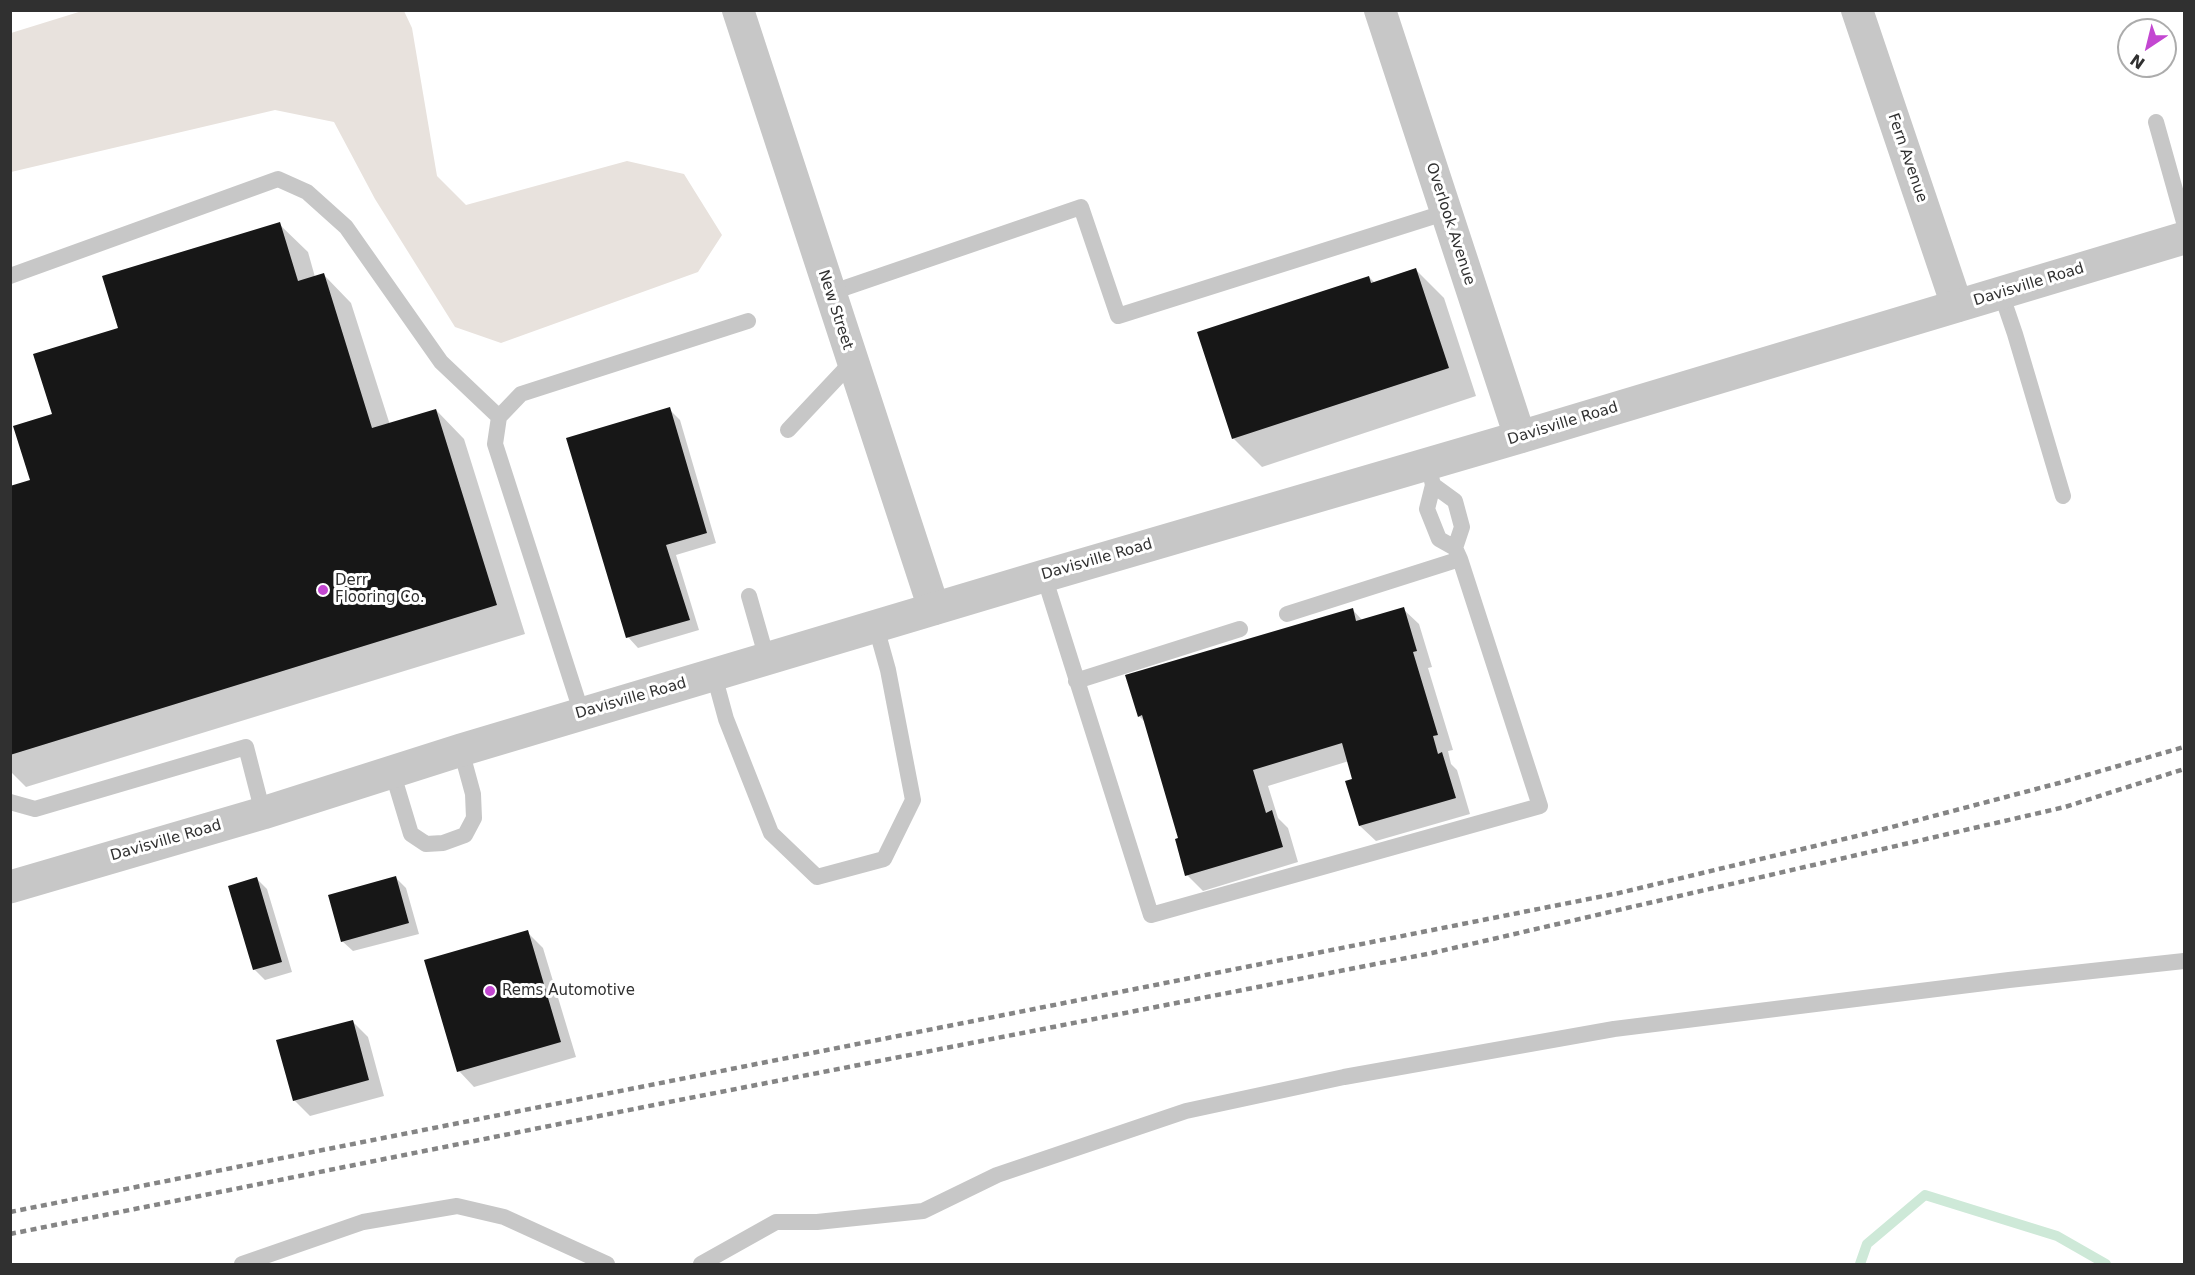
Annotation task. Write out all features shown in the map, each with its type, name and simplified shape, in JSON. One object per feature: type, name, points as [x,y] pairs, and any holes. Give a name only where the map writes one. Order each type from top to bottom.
[{"type":"street","name":"New Street","points":[[738,10],[934,609]]},
{"type":"street","name":"Overlook Avenue","points":[[1380,10],[1520,437]]},
{"type":"street","name":"Fern Avenue","points":[[1857,10],[1957,306]]},
{"type":"street","name":"Davisville Road","points":[[10,887],[263,813],[461,750],[1044,576],[1431,474],[1520,437],[2184,238]]},
{"type":"lane","points":[[2156,122],[2184,222]]},
{"type":"lane","points":[[10,276],[279,179],[307,192],[346,227],[441,362],[499,417]]},
{"type":"lane","points":[[830,293],[1081,207],[1118,316],[1447,212]]},
{"type":"lane","points":[[2001,293],[2063,496]]},
{"type":"lane","points":[[582,714],[495,444],[499,417],[521,394],[748,321]]},
{"type":"lane","points":[[788,429],[852,362]]},
{"type":"lane","points":[[1431,474],[1427,509],[1439,539],[1458,554]]},
{"type":"lane","points":[[1044,576],[1151,915],[1540,806],[1458,554],[1462,527],[1455,501],[1431,474]]},
{"type":"lane","points":[[1287,614],[1458,554]]},
{"type":"lane","points":[[749,596],[767,659]]},
{"type":"lane","points":[[714,675],[726,719],[771,833],[817,877],[884,859],[913,800],[888,670],[876,627]]},
{"type":"lane","points":[[1076,681],[1240,629]]},
{"type":"lane","points":[[10,802],[35,809],[246,747],[263,813]]},
{"type":"lane","points":[[392,771],[411,834],[426,844],[443,843],[465,835],[474,818],[473,794],[461,750]]},
{"type":"lane","points":[[701,1264],[776,1222],[817,1222],[923,1210],[997,1175],[1186,1111],[1344,1077],[1614,1029],[1997,981],[2184,961]]},
{"type":"lane","points":[[242,1264],[363,1222],[457,1206],[504,1216],[607,1264]]},
{"type":"shaded area","points":[[82,11],[404,11],[412,28],[437,176],[466,205],[627,161],[684,174],[722,235],[698,272],[501,343],[455,327],[375,199],[334,122],[275,110],[11,172],[11,33]]},
{"type":"building","points":[[280,222],[298,281],[324,273],[372,428],[436,409],[497,605],[10,755],[10,486],[30,480],[13,426],[52,414],[33,354],[118,328],[102,276]]},
{"type":"building","points":[[1416,268],[1449,368],[1232,439],[1197,332],[1369,276],[1371,283]]},
{"type":"building","points":[[670,407],[707,533],[666,545],[690,620],[626,638],[566,438]]},
{"type":"building","points":[[1404,607],[1417,651],[1413,652],[1438,735],[1433,736],[1438,754],[1442,752],[1456,798],[1359,826],[1345,781],[1352,779],[1342,743],[1253,770],[1266,813],[1272,810],[1283,847],[1185,876],[1175,839],[1178,838],[1142,715],[1138,717],[1125,675],[1353,608],[1356,621]]},
{"type":"building","points":[[396,876],[409,923],[341,942],[328,895]]},
{"type":"building","points":[[257,877],[282,962],[253,970],[228,886]]},
{"type":"building","points":[[528,930],[561,1042],[457,1072],[424,960]]},
{"type":"building","points":[[353,1020],[369,1080],[293,1101],[276,1040]]},
{"type":"waterway","points":[[1860,1264],[1867,1244],[1925,1195],[2057,1236],[2106,1264]]},
{"type":"railway","points":[[10,1212],[1619,893],[1865,834],[2059,783],[2184,747]]},
{"type":"railway","points":[[10,1234],[1432,953],[2065,807],[2184,769]]},
{"type":"place","name":"Derr Flooring Co.","points":[[323,590]]},
{"type":"place","name":"Rems Automotive","points":[[490,991]]}]
